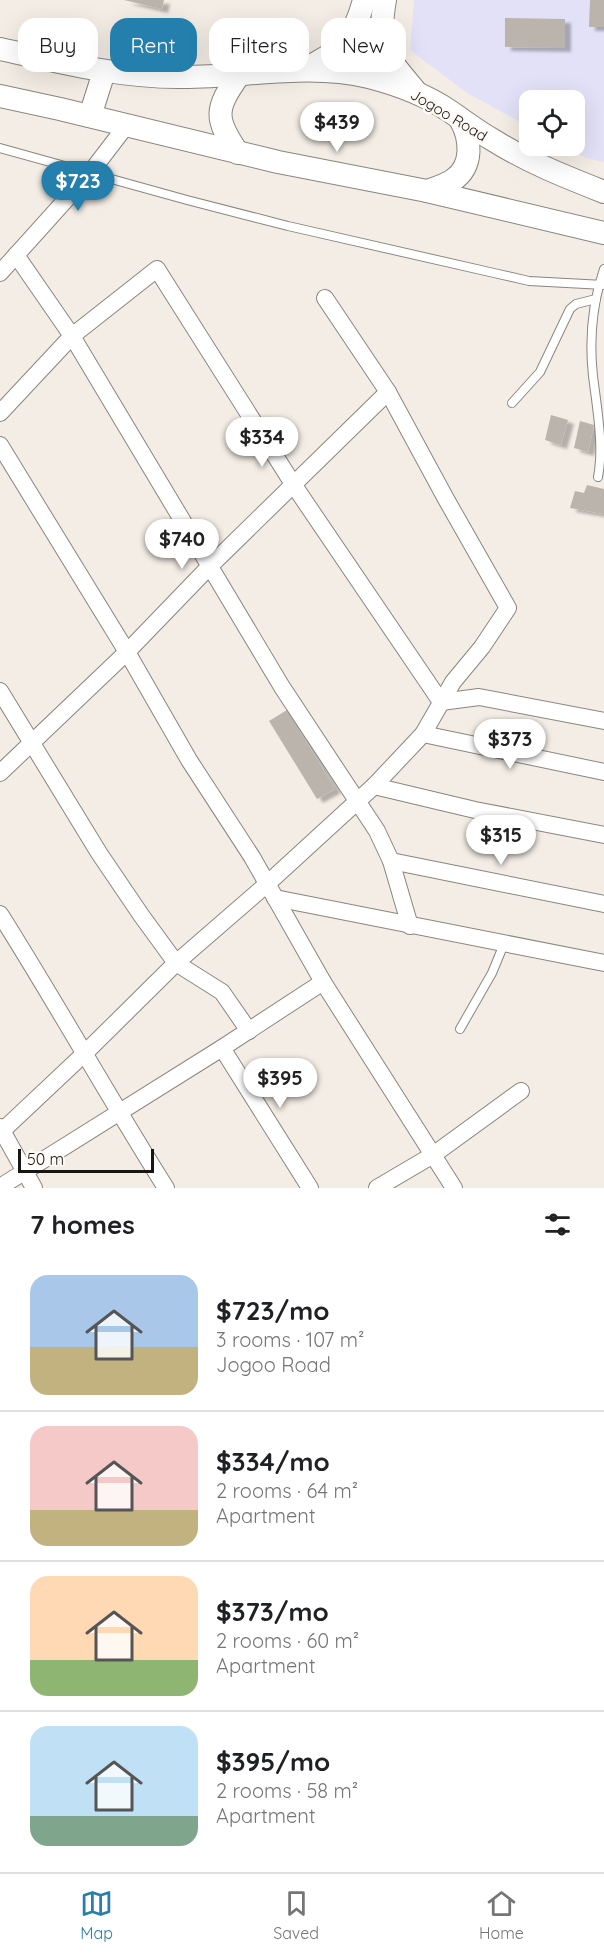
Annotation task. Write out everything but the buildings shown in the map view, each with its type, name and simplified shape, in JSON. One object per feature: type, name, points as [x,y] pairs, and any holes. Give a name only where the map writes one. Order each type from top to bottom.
[{"type":"main road","points":[[309,67],[326,59],[346,41],[357,24],[364,0]]},
{"type":"main road","points":[[385,0],[380,30],[383,45],[389,58],[418,94]]},
{"type":"main road","name":"Jogoo Road","points":[[0,49],[104,72],[176,77],[277,72]]},
{"type":"main road","name":"Jogoo Road","points":[[309,71],[366,77],[418,94],[448,110],[494,141],[537,164],[604,192]]},
{"type":"main road","points":[[90,116],[104,72]]},
{"type":"main road","points":[[238,153],[226,135],[220,119],[222,103],[239,75]]},
{"type":"main road","points":[[0,96],[238,153],[427,191],[604,234]]},
{"type":"main road","points":[[427,191],[454,179],[463,170],[469,150],[469,140],[460,119]]},
{"type":"street","points":[[0,273],[90,173],[126,126]]},
{"type":"street","points":[[16,255],[72,336],[282,687],[377,831],[391,861],[410,926]]},
{"type":"street","points":[[0,413],[72,336],[157,269],[293,484],[441,702]]},
{"type":"street","points":[[34,1188],[1,1130],[85,1053],[176,963],[271,891],[374,786],[423,734],[453,682],[482,647],[508,608],[388,392],[325,297]]},
{"type":"street","points":[[0,773],[126,652],[209,567],[388,392]]},
{"type":"street","points":[[0,445],[189,760],[252,857],[323,982],[454,1188]]},
{"type":"street","points":[[0,691],[99,853],[176,963],[222,992],[249,1031]]},
{"type":"street","points":[[441,702],[479,698],[604,721]]},
{"type":"street","points":[[423,734],[604,772]]},
{"type":"street","points":[[374,786],[475,810],[604,835]]},
{"type":"street","points":[[391,861],[604,904]]},
{"type":"street","points":[[271,891],[410,926],[604,963]]},
{"type":"street","points":[[0,914],[166,1188]]},
{"type":"street","points":[[0,1187],[323,982]]},
{"type":"street","points":[[222,1048],[310,1188]]},
{"type":"street","points":[[377,1188],[433,1155],[521,1090]]},
{"type":"lane","points":[[0,148],[288,226],[529,281],[602,285]]},
{"type":"lane","points":[[598,477],[603,462],[602,437],[593,372],[591,335],[596,299],[602,285],[604,269]]},
{"type":"lane","points":[[512,403],[540,372],[570,309],[576,304],[596,299]]},
{"type":"lane","points":[[460,1029],[492,973],[504,944]]},
{"type":"shaded area","points":[[414,0],[604,0],[604,162],[582,156],[585,156],[585,90],[519,90],[519,122],[467,93],[410,50]]}]
